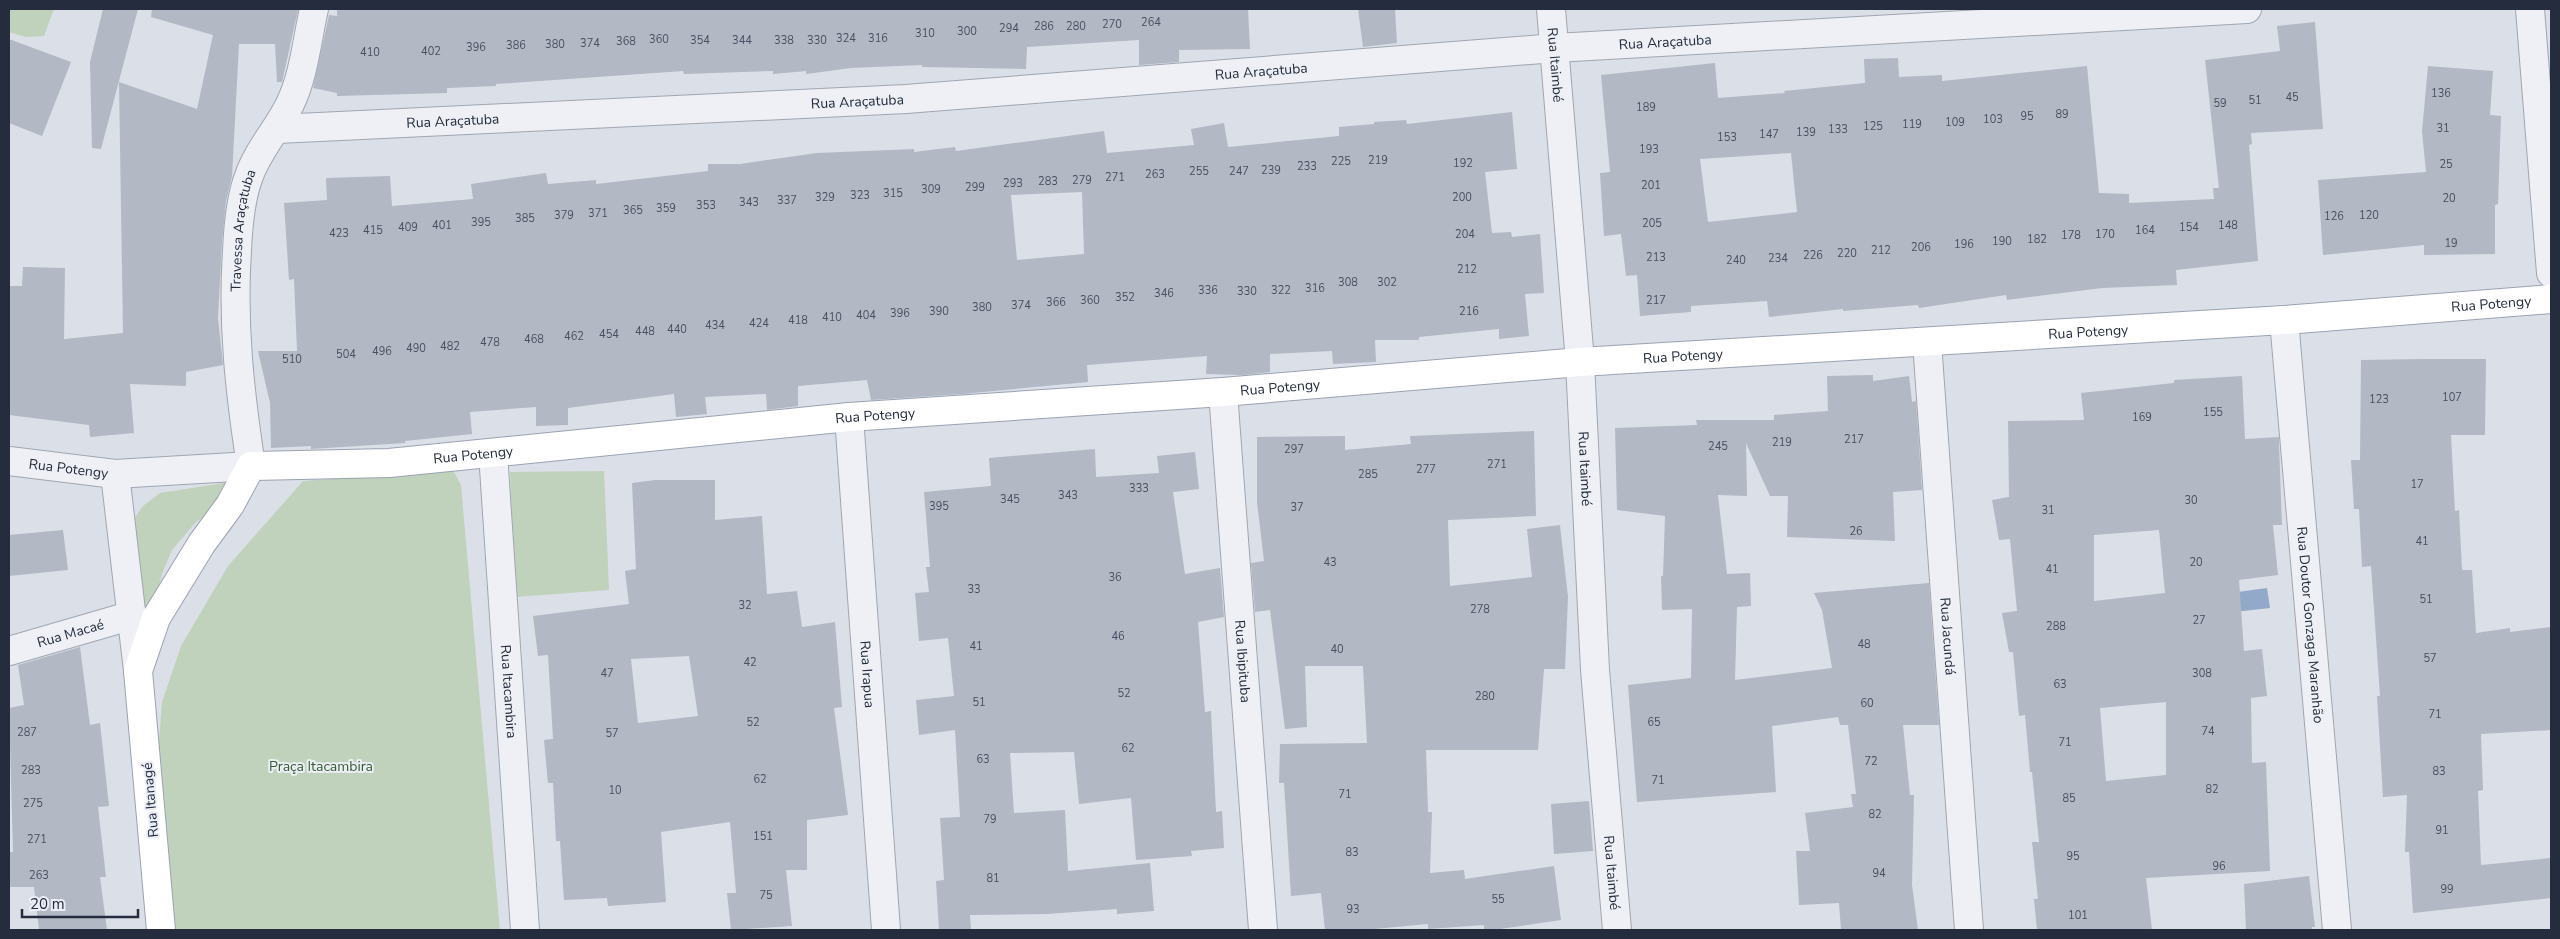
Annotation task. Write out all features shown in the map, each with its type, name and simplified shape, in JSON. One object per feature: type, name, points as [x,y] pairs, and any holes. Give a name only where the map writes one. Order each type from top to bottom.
[{"type":"main road","name":"Rua Potengy","points":[[251,466],[389,463],[849,418],[1223,392],[1580,362],[2284,320],[2551,299]]},
{"type":"main road","name":"Rua Itanagé","points":[[161,930],[138,671],[156,618],[202,543],[230,505],[251,466]]},
{"type":"street","name":"Travessa Araçatuba","points":[[251,466],[237,373],[233,298],[238,226],[248,177],[260,151],[277,129],[300,79],[314,9]]},
{"type":"street","name":"Rua Itaimbé","points":[[1552,9],[1580,362],[1596,670],[1617,930]]},
{"type":"street","name":"Rua Araçatuba","points":[[277,129],[906,99],[1555,48],[2247,9]]},
{"type":"street","points":[[2530,9],[2551,273]]},
{"type":"street","name":"Rua Doutor Gonzaga Maranhão","points":[[2284,320],[2337,930]]},
{"type":"street","name":"Rua Jacundá","points":[[1927,342],[1970,930]]},
{"type":"street","name":"Rua Ibipituba","points":[[1223,392],[1263,930]]},
{"type":"street","name":"Rua Irapua","points":[[849,418],[886,930]]},
{"type":"street","name":"Rua Itacambira","points":[[493,453],[525,930]]},
{"type":"street","name":"Rua Potengy","points":[[9,461],[115,474],[251,466]]},
{"type":"street","name":"Rua Itanagé","points":[[115,474],[133,615],[138,671]]},
{"type":"street","name":"Rua Macaé","points":[[9,651],[133,615]]},
{"type":"green space","points":[[9,9],[54,9],[44,36],[26,37],[9,32]]},
{"type":"green space","name":"Praça Itacambira","points":[[453,470],[461,485],[500,930],[162,930],[158,754],[162,702],[181,646],[228,566],[303,481]]},
{"type":"green space","points":[[604,471],[609,590],[515,597],[510,472]]},
{"type":"green space","points":[[237,481],[226,500],[196,522],[172,550],[162,574],[155,604],[140,635],[131,523],[143,506],[160,493]]},
{"type":"water","points":[[2267,588],[2270,608],[2225,613],[2223,594]]},
{"type":"building","points":[[103,9],[138,9],[101,149],[92,148],[90,62]]},
{"type":"building","points":[[152,9],[298,10],[282,82],[277,82],[275,44],[239,44],[232,176],[226,201],[222,241],[218,318],[223,365],[186,372],[186,386],[130,384],[134,433],[90,437],[89,425],[9,415],[9,286],[22,286],[23,267],[65,268],[64,339],[123,333],[119,82],[197,109],[213,35],[151,17]]},
{"type":"building","points":[[337,9],[1248,9],[1250,49],[1179,50],[1179,62],[1139,65],[1139,40],[1027,47],[1026,69],[922,67],[922,65],[851,68],[806,74],[806,71],[773,74],[773,71],[684,74],[683,71],[496,84],[496,86],[447,88],[447,93],[337,96],[337,93],[313,88],[329,15],[337,16]]},
{"type":"building","points":[[1358,9],[1395,9],[1397,43],[1363,47]]},
{"type":"building","points":[[2315,22],[2323,129],[2251,133],[2252,144],[2249,145],[2258,261],[2176,270],[2177,285],[2102,288],[2007,300],[2006,295],[1919,308],[1918,305],[1843,311],[1843,309],[1769,317],[1767,301],[1691,306],[1691,312],[1640,316],[1637,275],[1626,276],[1621,234],[1604,236],[1600,173],[1610,172],[1601,75],[1715,63],[1718,98],[1785,93],[1784,91],[1865,83],[1864,59],[1898,58],[1899,77],[1942,75],[1942,81],[2087,66],[2099,193],[2129,194],[2129,203],[2214,199],[2213,188],[2219,188],[2205,60],[2280,51],[2277,26]],"holes":[[[1791,153],[1797,212],[1708,222],[1700,159]]]},
{"type":"building","points":[[9,39],[71,62],[42,136],[9,123]]},
{"type":"building","points":[[2428,66],[2493,71],[2490,115],[2501,116],[2498,204],[2495,205],[2495,254],[2424,255],[2424,245],[2323,255],[2318,180],[2426,172],[2422,131]]},
{"type":"building","points":[[1512,112],[1517,169],[1485,172],[1492,233],[1511,232],[1512,237],[1540,234],[1544,293],[1525,294],[1529,336],[1499,339],[1499,329],[1419,337],[1419,340],[1375,340],[1376,362],[1333,364],[1332,351],[1270,354],[1270,372],[1243,375],[1206,374],[1207,356],[1087,365],[1088,382],[962,394],[871,400],[867,380],[798,386],[798,406],[767,410],[766,394],[705,397],[707,414],[676,417],[674,394],[568,408],[568,425],[536,426],[536,407],[470,412],[472,434],[405,441],[405,443],[311,449],[311,446],[271,448],[270,403],[258,351],[297,351],[294,279],[289,280],[284,203],[327,200],[326,178],[390,176],[392,206],[473,199],[471,184],[546,173],[548,184],[596,180],[596,184],[708,171],[708,164],[740,164],[817,153],[914,149],[914,152],[955,147],[956,151],[1104,131],[1107,153],[1194,145],[1191,129],[1224,123],[1228,147],[1339,136],[1339,127],[1374,124],[1374,122],[1406,120],[1407,124]],"holes":[[[1082,192],[1084,254],[1017,260],[1011,195]]]},
{"type":"building","points":[[2486,359],[2485,435],[2451,435],[2455,511],[2459,510],[2462,570],[2472,570],[2476,633],[2510,628],[2510,632],[2551,627],[2551,730],[2481,734],[2483,790],[2478,791],[2481,865],[2551,858],[2551,898],[2413,913],[2409,852],[2405,852],[2407,795],[2383,797],[2377,696],[2380,696],[2371,566],[2362,567],[2359,509],[2354,509],[2351,460],[2360,460],[2361,360]]},
{"type":"building","points":[[1873,375],[1873,381],[1909,376],[1912,402],[1916,401],[1922,490],[1893,492],[1895,541],[1787,537],[1788,496],[1770,496],[1746,443],[1747,496],[1718,495],[1727,574],[1750,573],[1751,606],[1737,607],[1735,680],[1832,668],[1822,610],[1814,593],[1929,583],[1939,725],[1903,725],[1910,795],[1914,795],[1912,885],[1918,930],[1841,930],[1839,903],[1799,905],[1796,851],[1810,851],[1805,813],[1853,807],[1851,794],[1856,794],[1848,725],[1840,725],[1838,717],[1772,726],[1776,792],[1637,802],[1628,685],[1691,678],[1692,609],[1662,610],[1661,576],[1663,576],[1665,516],[1617,510],[1615,428],[1697,425],[1696,420],[1774,420],[1774,415],[1828,411],[1827,376]]},
{"type":"building","points":[[2242,376],[2245,439],[2279,437],[2282,525],[2273,525],[2278,575],[2239,580],[2244,651],[2262,649],[2267,696],[2251,698],[2252,763],[2266,762],[2270,871],[2146,878],[2152,930],[2037,930],[2034,899],[2038,899],[2032,842],[2039,842],[2032,772],[2030,772],[2025,715],[2019,716],[2013,652],[2009,652],[2002,613],[2017,611],[2010,539],[1999,540],[1992,500],[2009,497],[2008,421],[2084,420],[2081,393],[2174,383],[2174,380]],"holes":[[[2159,530],[2165,593],[2094,601],[2094,535]],[[2166,702],[2166,775],[2106,781],[2100,708]]]},
{"type":"building","points":[[1534,431],[1536,516],[1448,520],[1450,586],[1532,577],[1527,529],[1560,525],[1568,597],[1565,669],[1544,669],[1538,750],[1426,750],[1428,812],[1432,812],[1430,873],[1464,870],[1465,879],[1554,866],[1561,920],[1493,930],[1484,930],[1484,925],[1428,929],[1428,924],[1364,930],[1325,930],[1321,893],[1291,896],[1284,783],[1279,783],[1280,744],[1367,743],[1363,666],[1305,666],[1307,727],[1285,729],[1270,610],[1255,612],[1251,563],[1264,561],[1257,502],[1257,437],[1345,436],[1345,450],[1411,444],[1410,436]]},
{"type":"building","points":[[1095,449],[1096,477],[1159,473],[1157,456],[1195,452],[1199,489],[1173,492],[1185,574],[1220,568],[1224,617],[1198,622],[1205,712],[1211,711],[1216,812],[1222,811],[1224,848],[1191,851],[1192,856],[1136,860],[1131,798],[1079,804],[1074,752],[1010,753],[1014,813],[1065,810],[1068,871],[1150,863],[1154,911],[1117,914],[1117,909],[1047,914],[970,915],[971,930],[939,930],[936,881],[944,880],[940,818],[960,817],[955,730],[919,735],[916,700],[954,696],[948,638],[919,641],[915,593],[929,592],[926,567],[930,567],[924,492],[991,486],[989,458]]},
{"type":"building","points":[[655,480],[715,480],[715,520],[762,516],[767,594],[797,591],[802,627],[835,622],[842,707],[834,708],[848,815],[807,820],[807,870],[786,870],[792,926],[731,930],[727,893],[736,893],[730,822],[661,832],[666,902],[608,906],[607,898],[564,900],[560,841],[556,841],[553,783],[548,783],[544,740],[553,739],[548,655],[538,656],[533,616],[629,604],[625,571],[636,569],[632,483]],"holes":[[[689,656],[698,716],[638,723],[631,659]]]},
{"type":"building","points":[[63,530],[68,570],[9,576],[9,535]]},
{"type":"building","points":[[80,647],[90,725],[100,723],[109,806],[98,807],[106,877],[100,877],[107,930],[39,930],[34,887],[9,887],[9,852],[13,852],[9,708],[24,705],[18,665]]},
{"type":"building","points":[[1589,801],[1593,851],[1554,854],[1551,804]]},
{"type":"building","points":[[2309,876],[2315,927],[2312,927],[2312,930],[2246,930],[2244,884]]}]
